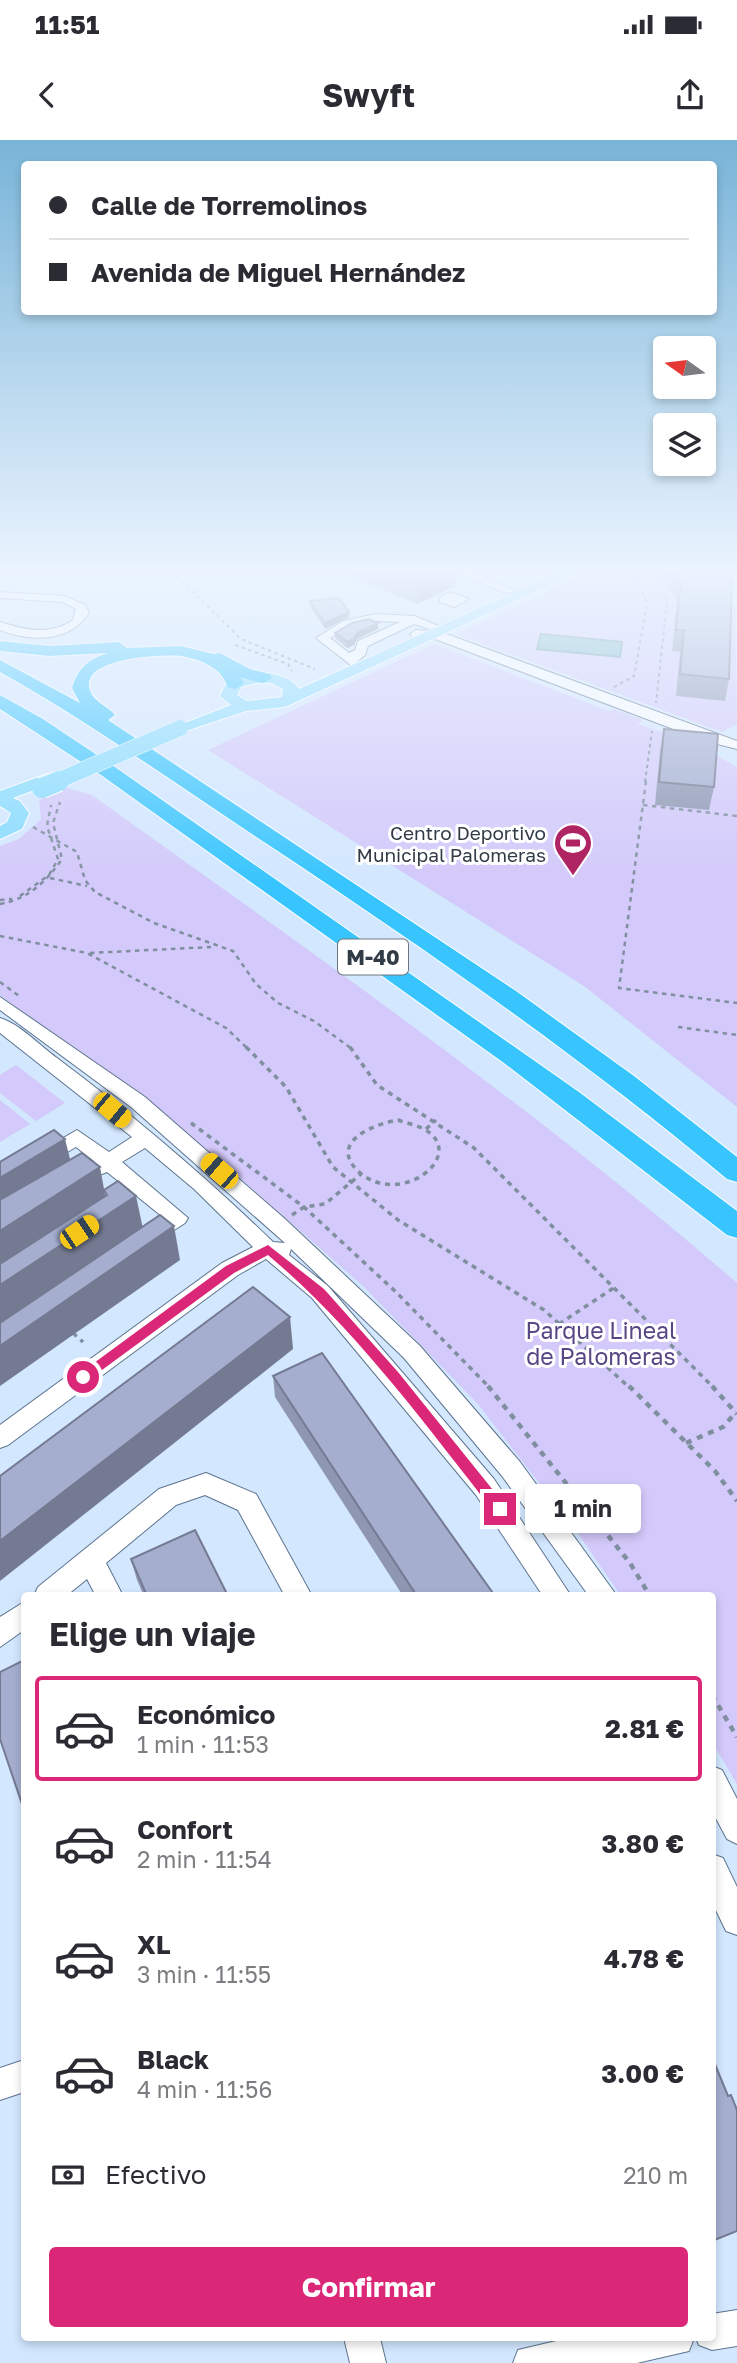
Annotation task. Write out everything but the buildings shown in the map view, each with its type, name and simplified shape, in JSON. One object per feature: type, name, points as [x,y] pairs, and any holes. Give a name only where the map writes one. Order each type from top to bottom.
[{"type":"highway","name":"M-40","points":[[17,675],[111,730],[489,984],[737,1172]]},
{"type":"highway","points":[[87,675],[81,690],[85,697],[106,715],[218,789],[263,831]]},
{"type":"highway","points":[[229,675],[232,690]]},
{"type":"highway","points":[[259,675],[279,677]]},
{"type":"highway","name":"M-40","points":[[0,701],[198,834],[282,896],[400,975],[575,1100],[737,1227]]},
{"type":"highway","points":[[0,725],[27,731],[40,738],[198,834]]},
{"type":"main road","points":[[0,798],[45,784],[176,725],[232,690],[279,677],[312,675]]},
{"type":"main road","points":[[176,725],[244,706],[271,706],[350,675]]},
{"type":"main road","points":[[279,677],[291,688],[290,697]]},
{"type":"main road","points":[[232,690],[244,706]]},
{"type":"main road","points":[[0,833],[19,819],[18,808],[27,797],[45,784]]},
{"type":"main road","points":[[0,798],[18,808]]},
{"type":"street","points":[[547,675],[698,734],[737,745]]},
{"type":"street","points":[[0,1002],[138,1102],[278,1224],[412,1352],[511,1469],[601,1592]]},
{"type":"street","points":[[0,1024],[201,1184],[268,1249],[320,1292],[394,1375],[485,1487],[555,1592]]},
{"type":"street","points":[[0,1184],[77,1137],[178,1218],[127,1254]]},
{"type":"street","points":[[80,1180],[146,1138]]},
{"type":"street","points":[[124,1202],[143,1189]]},
{"type":"street","points":[[0,1438],[230,1269],[268,1249],[292,1250],[315,1273],[355,1298]]},
{"type":"street","points":[[52,1592],[168,1497],[206,1484],[247,1502],[297,1592]]},
{"type":"street","points":[[91,1560],[108,1592]]},
{"type":"street","points":[[0,1634],[21,1616]]},
{"type":"street","points":[[716,1788],[737,1829]]},
{"type":"street","points":[[716,1877],[737,1920]]},
{"type":"street","points":[[0,2084],[21,2077]]},
{"type":"street","points":[[716,2331],[737,2328]]},
{"type":"street","points":[[363,2341],[368,2363]]},
{"type":"street","points":[[531,2363],[580,2346],[640,2341]]},
{"type":"path","points":[[607,691],[634,675]]},
{"type":"path","points":[[656,708],[659,675]]},
{"type":"path","points":[[653,726],[619,988],[737,1003]]},
{"type":"path","points":[[60,799],[54,815],[54,839],[62,859],[50,878],[32,893],[0,902],[20,896],[49,875],[58,859],[48,836],[49,807],[60,799]]},
{"type":"path","points":[[643,805],[737,816]]},
{"type":"path","points":[[33,827],[77,852],[87,886]]},
{"type":"path","points":[[50,878],[87,886],[149,920],[213,947],[233,951],[256,984],[278,1003],[314,1021],[348,1044],[377,1084],[474,1148],[697,1368],[736,1413],[723,1427],[686,1443]]},
{"type":"path","points":[[0,936],[87,953],[213,947]]},
{"type":"path","points":[[87,953],[226,1028],[286,1087],[333,1167],[398,1220],[544,1310],[611,1369],[715,1471],[737,1501]]},
{"type":"path","points":[[678,1027],[737,1035]]},
{"type":"path","points":[[390,1121],[412,1123],[425,1129],[439,1147],[436,1167],[427,1175],[401,1185],[379,1183],[361,1174],[352,1165],[349,1154],[358,1133],[369,1126],[390,1121]]},
{"type":"path","points":[[425,1129],[436,1121]]},
{"type":"path","points":[[278,1224],[304,1207],[325,1204],[361,1174]]},
{"type":"path","points":[[559,1324],[615,1287]]},
{"type":"path","points":[[73,1333],[83,1342]]},
{"type":"path","points":[[716,1702],[737,1737]]},
{"type":"green space","name":"Centro Deportivo Municipal Palomeras","points":[[368,675],[514,675],[609,711],[613,709],[643,720],[638,724],[717,751],[714,754],[737,767],[737,1107],[584,986],[208,750]]},
{"type":"green space","points":[[567,675],[736,675],[737,724],[722,732]]},
{"type":"green space","name":"Parque Lineal de Palomeras","points":[[67,788],[92,795],[501,1092],[581,1154],[737,1283],[737,1784],[716,1749],[716,1592],[618,1592],[577,1532],[477,1403],[363,1286],[225,1165],[0,995],[0,846],[19,839],[41,819],[39,800]]},
{"type":"green space","points":[[16,1065],[65,1103],[36,1121],[0,1093],[0,1075]]},
{"type":"green space","points":[[0,1100],[30,1124],[0,1142]]},
{"type":"place","name":"Centro Deportivo Municipal Palomeras","points":[[573,877]]},
{"type":"route","points":[[83,1377],[230,1269],[268,1249],[320,1292],[394,1375],[500,1509]]}]
